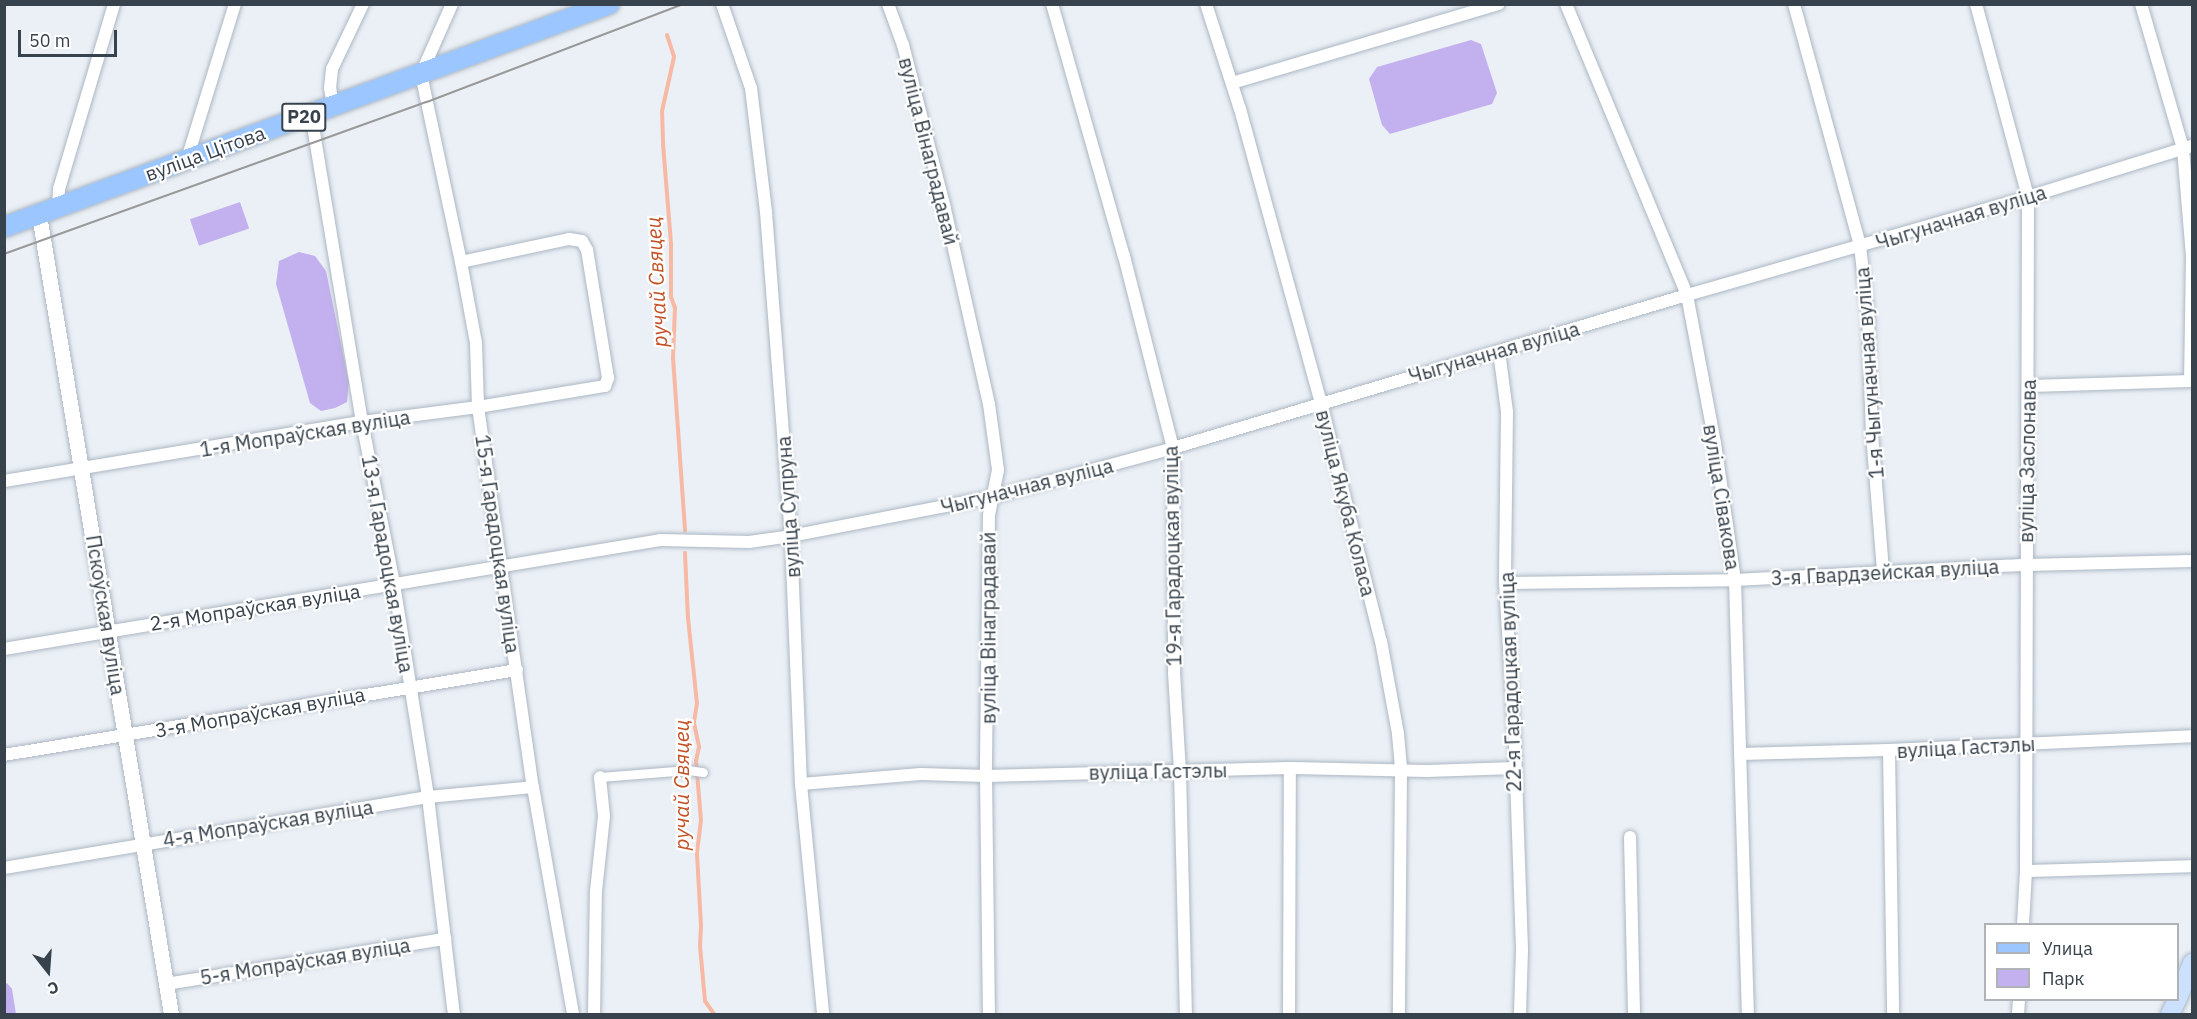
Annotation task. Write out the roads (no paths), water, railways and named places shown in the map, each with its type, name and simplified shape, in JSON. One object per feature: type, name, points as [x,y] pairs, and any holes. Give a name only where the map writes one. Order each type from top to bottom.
[{"type":"main road","name":"вуліца Цітова","points":[[4,228],[609,4]]},
{"type":"main road","points":[[2179,994],[2193,963]]},
{"type":"street","points":[[58,208],[59,189],[114,4]]},
{"type":"street","points":[[187,159],[235,4]]},
{"type":"street","points":[[333,106],[330,88],[332,69],[363,4]]},
{"type":"street","points":[[421,74],[452,4]]},
{"type":"street","name":"вуліца Супруна","points":[[722,4],[751,88],[766,212],[790,536],[801,784],[823,1014]]},
{"type":"street","name":"вуліца Вінаградавай","points":[[888,4],[903,45],[945,209],[988,404],[998,470],[989,515],[986,776],[989,1014]]},
{"type":"street","name":"19-я Гарадоцкая вуліца","points":[[1052,4],[1124,256],[1173,448],[1174,673],[1180,771],[1186,1014]]},
{"type":"street","name":"вуліца Якуба Коласа","points":[[1206,4],[1232,83],[1321,403],[1381,641],[1401,771],[1399,1014]]},
{"type":"street","points":[[1232,83],[1499,4]]},
{"type":"street","name":"вуліца Сівакова","points":[[1566,4],[1687,295],[1715,443],[1735,580],[1748,1014]]},
{"type":"street","name":"1-я Чыгуначная вуліца","points":[[1794,4],[1860,246],[1869,315],[1872,435],[1883,571]]},
{"type":"street","name":"вуліца Заслонава","points":[[1976,4],[2028,197],[2024,744],[2026,871],[2023,923]]},
{"type":"street","points":[[2028,386],[2191,381],[2192,256],[2188,147],[2141,4]]},
{"type":"street","name":"15-я Гарадоцкая вуліца","points":[[421,74],[476,343],[477,407],[534,787],[573,1014]]},
{"type":"street","name":"13-я Гарадоцкая вуліца","points":[[311,114],[362,422],[394,584],[428,797],[454,1014]]},
{"type":"street","name":"Чыгуначная вуліца","points":[[790,536],[992,497],[1173,448],[1687,295],[2028,197],[2188,147]]},
{"type":"street","name":"Пскоўская вуліца","points":[[39,215],[110,631],[171,1014]]},
{"type":"street","name":"1-я Мопраўская вуліца","points":[[4,482],[362,422],[477,407],[605,386],[609,378],[587,250],[582,241],[569,239],[461,262]]},
{"type":"street","name":"22-я Гарадоцкая вуліца","points":[[1499,351],[1507,412],[1505,583],[1522,950],[1520,1014]]},
{"type":"street","name":"2-я Мопраўская вуліца","points":[[4,649],[660,540],[749,542],[790,536]]},
{"type":"street","name":"3-я Гвардзейская вуліца","points":[[1505,583],[1735,580],[2026,565],[2193,561]]},
{"type":"street","name":"3-я Мопраўская вуліца","points":[[4,755],[516,670]]},
{"type":"street","name":"вуліца Гастэлы","points":[[1740,754],[1889,750],[2193,736]]},
{"type":"street","points":[[1889,750],[1893,1014]]},
{"type":"street","points":[[1289,1014],[1290,768]]},
{"type":"street","name":"вуліца Гастэлы","points":[[801,784],[921,774],[986,776],[1290,768],[1401,771],[1515,768]]},
{"type":"street","points":[[594,1014],[596,891],[604,816],[600,777],[688,770],[703,772]]},
{"type":"street","name":"4-я Мопраўская вуліца","points":[[4,868],[428,797],[534,787]]},
{"type":"street","points":[[1630,837],[1634,1014]]},
{"type":"street","points":[[2026,871],[2193,866]]},
{"type":"street","name":"5-я Мопраўская вуліца","points":[[166,984],[445,939]]},
{"type":"waterway","name":"ручай Свяцец","points":[[667,35],[674,57],[662,111],[663,144],[671,244],[671,297],[675,308],[673,358],[685,531]]},
{"type":"waterway","name":"ручай Свяцец","points":[[685,553],[688,618],[697,703],[694,723],[699,747],[696,761],[701,820],[697,854],[700,946],[705,1001],[714,1014]]},
{"type":"tram line","points":[[4,254],[427,102],[683,4]]}]
